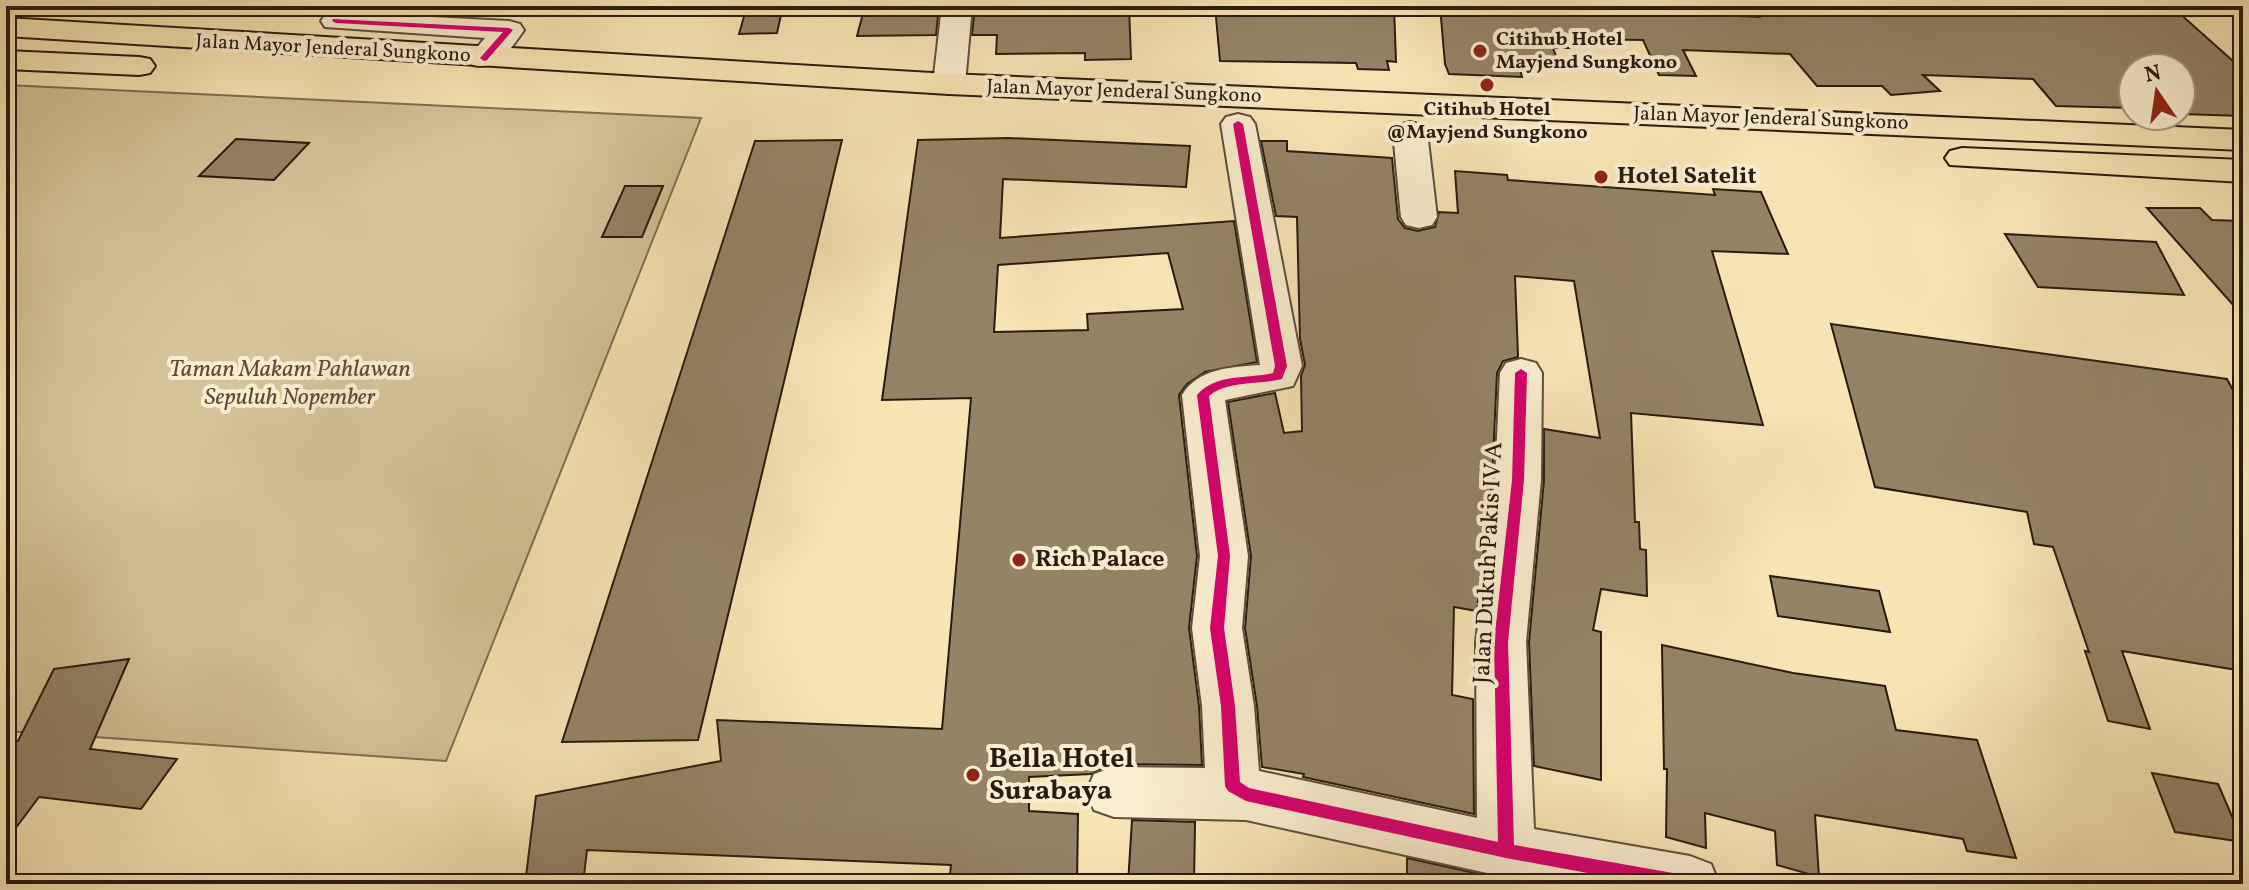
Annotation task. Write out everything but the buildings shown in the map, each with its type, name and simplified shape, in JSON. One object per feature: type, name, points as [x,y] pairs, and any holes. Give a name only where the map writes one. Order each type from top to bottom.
[{"type":"main road","name":"Jalan Mayor Jenderal Sungkono","points":[[6,27],[955,91],[2243,140]]},
{"type":"main road","name":"Jalan Mayor Jenderal Sungkono","points":[[6,60],[914,109],[955,91],[1238,124],[2243,171]]},
{"type":"street","points":[[955,91],[957,6]]},
{"type":"street","points":[[312,48],[343,14],[509,30],[484,58]]},
{"type":"street","points":[[1238,124],[1281,366],[1278,376],[1220,385],[1209,388],[1203,395],[1224,556],[1217,628],[1239,789]]},
{"type":"street","points":[[1410,132],[1419,217]]},
{"type":"street","name":"Jalan Dukuh Pakis IV A","points":[[1506,851],[1501,642],[1518,480],[1521,373]]},
{"type":"street","points":[[1114,792],[1239,789],[1506,851],[1690,884]]},
{"type":"green space","name":"Taman Makam Pahlawan Sepuluh Nopember","points":[[6,85],[701,118],[446,761],[6,731]]},
{"type":"cycle path","points":[[336,21],[509,30],[484,58]]},
{"type":"cycle path","points":[[1238,124],[1281,366],[1278,376],[1219,385],[1203,395],[1224,556],[1217,628],[1228,706],[1233,786],[1246,794],[1506,851],[1690,884]]},
{"type":"cycle path","points":[[1506,851],[1501,642],[1518,480],[1521,373]]},
{"type":"place","name":"Citihub Hotel Mayjend Sungkono","points":[[1480,51]]},
{"type":"place","name":"Citihub Hotel @Mayjend Sungkono","points":[[1487,85]]},
{"type":"place","name":"Hotel Satelit","points":[[1601,177]]},
{"type":"place","name":"Rich Palace","points":[[1019,560]]},
{"type":"place","name":"Bella Hotel Surabaya","points":[[973,775]]}]
